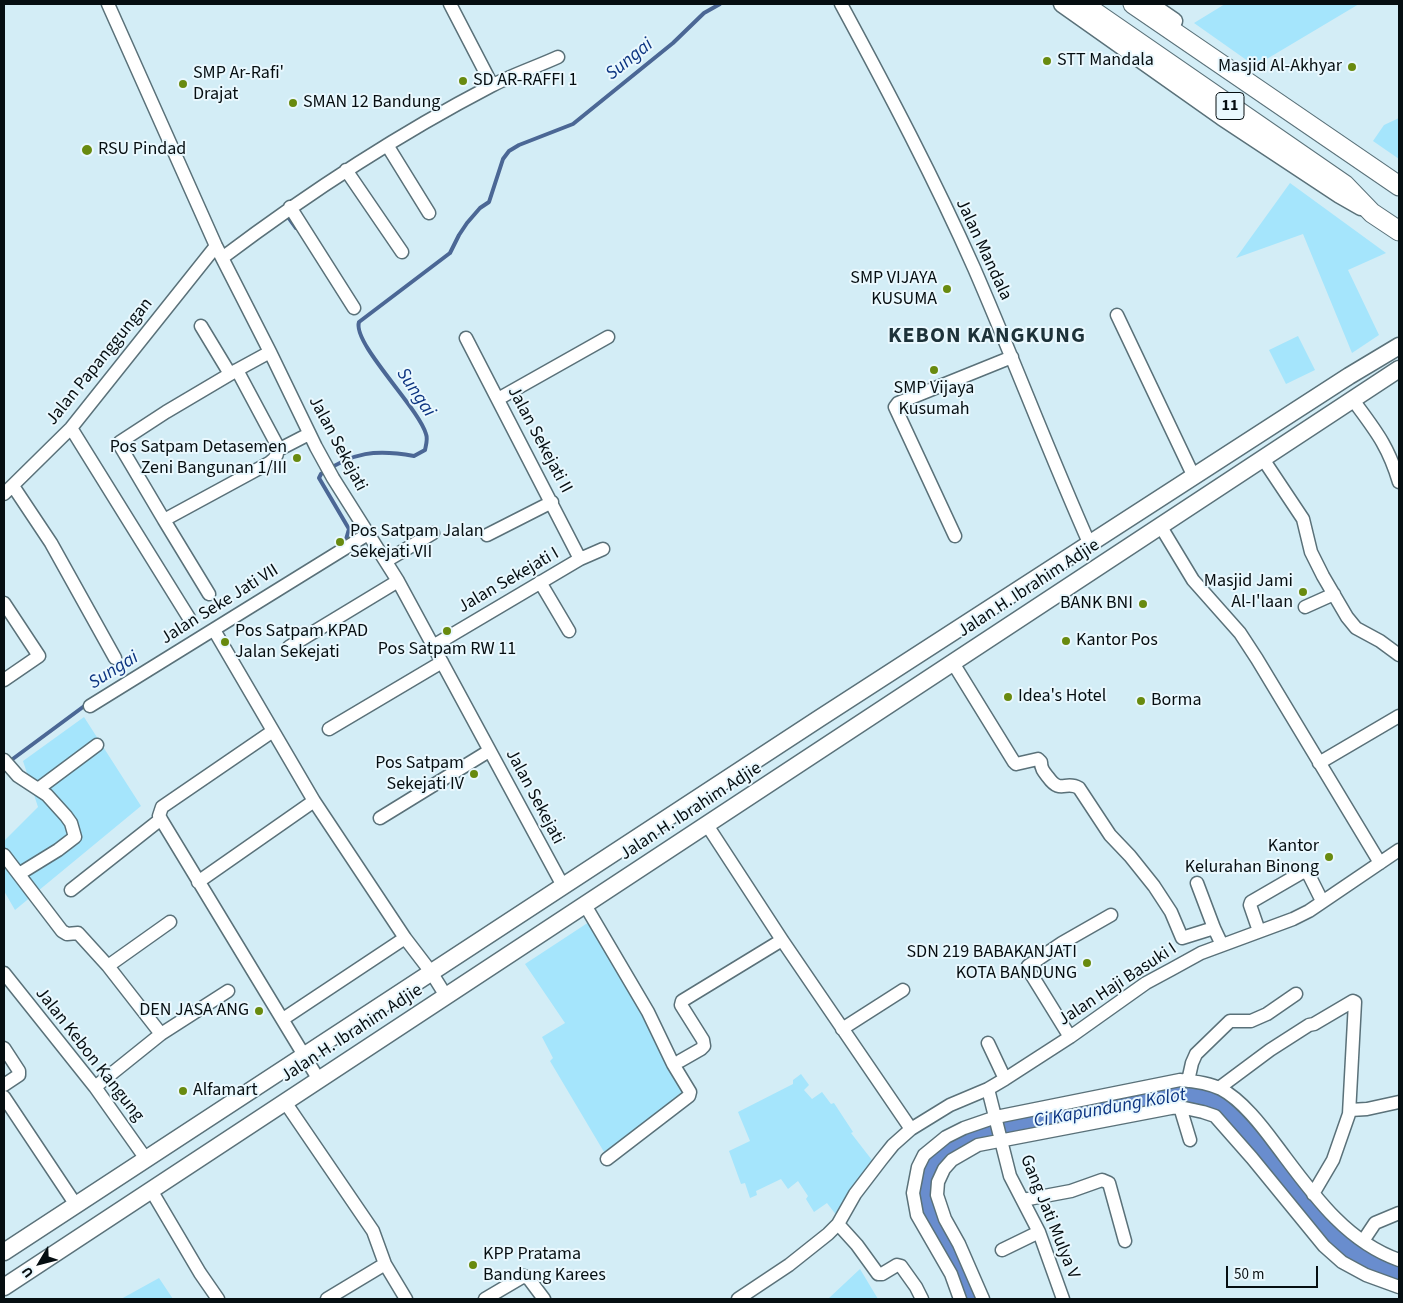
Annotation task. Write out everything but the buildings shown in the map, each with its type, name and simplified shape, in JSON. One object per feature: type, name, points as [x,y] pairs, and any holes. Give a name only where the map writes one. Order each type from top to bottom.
[{"type":"highway","name":"11","points":[[1083,4],[1344,185],[1372,212],[1399,231]]},
{"type":"highway","name":"11","points":[[1133,4],[1399,186]]},
{"type":"main road","points":[[1062,4],[1222,117],[1340,195],[1372,212]]},
{"type":"main road","points":[[1150,4],[1372,159],[1399,186]]},
{"type":"main road","name":"Jalan H. Ibrahim Adjie","points":[[4,1252],[938,642],[1399,346]]},
{"type":"main road","name":"Jalan H. Ibrahim Adjie","points":[[4,1287],[1399,369]]},
{"type":"main road","points":[[938,642],[953,663]]},
{"type":"street","name":"Jalan Sekejati","points":[[108,4],[219,252],[309,434],[332,478],[398,581],[563,886]]},
{"type":"street","points":[[450,4],[492,85]]},
{"type":"street","name":"Jalan Mandala","points":[[841,4],[931,178],[972,266],[1090,544]]},
{"type":"street","name":"Jalan Papanggungan","points":[[8,490],[71,428],[219,252],[387,145],[492,85],[558,57]]},
{"type":"street","points":[[387,145],[429,213]]},
{"type":"street","points":[[346,170],[402,252]]},
{"type":"street","points":[[290,207],[354,308]]},
{"type":"street","points":[[1117,315],[1194,477]]},
{"type":"street","points":[[164,520],[274,460],[278,450],[233,372],[201,326]]},
{"type":"street","points":[[498,399],[608,337]]},
{"type":"street","name":"Jalan Sekejati II","points":[[466,338],[580,559]]},
{"type":"street","points":[[210,594],[119,444],[233,372],[270,352]]},
{"type":"street","points":[[956,536],[895,407],[898,403],[1012,357]]},
{"type":"street","points":[[1353,400],[1386,447],[1399,482]]},
{"type":"street","points":[[71,428],[189,618]]},
{"type":"street","points":[[278,450],[309,434]]},
{"type":"street","points":[[1263,459],[1303,519],[1311,552],[1347,617],[1356,628],[1380,641],[1399,655]]},
{"type":"street","points":[[8,490],[51,543],[116,658]]},
{"type":"street","points":[[487,535],[552,502]]},
{"type":"street","points":[[1161,526],[1193,580],[1240,633],[1380,863]]},
{"type":"street","points":[[386,561],[433,533]]},
{"type":"street","name":"Jalan Seke Jati VII","points":[[90,706],[368,534]]},
{"type":"street","name":"Jalan Sekejati I","points":[[433,646],[580,559],[603,549]]},
{"type":"street","points":[[290,647],[398,581]]},
{"type":"street","points":[[540,582],[569,631]]},
{"type":"street","points":[[1305,607],[1334,594]]},
{"type":"street","points":[[4,606],[39,656],[4,680]]},
{"type":"street","points":[[214,630],[314,801],[446,996]]},
{"type":"street","points":[[329,729],[442,662]]},
{"type":"street","points":[[953,663],[1016,764],[1038,759],[1053,784],[1057,786],[1073,785],[1079,788],[1110,835],[1154,886],[1171,912],[1182,938],[1214,928]]},
{"type":"street","points":[[1319,763],[1399,716]]},
{"type":"street","points":[[273,731],[162,807],[159,814],[198,882],[319,1080]]},
{"type":"street","points":[[38,790],[98,745]]},
{"type":"street","points":[[380,818],[490,751]]},
{"type":"street","points":[[4,760],[18,776],[46,795],[66,816],[71,823],[75,837],[20,874]]},
{"type":"street","points":[[198,882],[314,801]]},
{"type":"street","points":[[71,890],[161,819]]},
{"type":"street","points":[[707,825],[782,940],[911,1129]]},
{"type":"street","name":"Jalan Haji Basuki I","points":[[738,1299],[789,1265],[828,1234],[838,1224],[855,1194],[881,1160],[893,1145],[911,1129],[950,1105],[1006,1079],[1070,1037],[1146,983],[1201,953],[1293,919],[1399,852]]},
{"type":"street","points":[[4,854],[62,931],[67,934],[78,933],[108,966],[161,1034]]},
{"type":"street","points":[[1258,931],[1250,905],[1251,902],[1301,873],[1308,873],[1322,902]]},
{"type":"street","points":[[1197,883],[1222,945]]},
{"type":"street","points":[[585,905],[648,1012],[673,1064],[690,1092],[689,1096],[607,1160]]},
{"type":"street","points":[[1070,1037],[1037,986],[1028,966],[1062,943],[1111,915]]},
{"type":"street","points":[[108,966],[170,922]]},
{"type":"street","points":[[283,1019],[405,938]]},
{"type":"street","points":[[680,1061],[704,1046],[703,1040],[681,1005],[682,1001],[782,940]]},
{"type":"street","name":"Jalan Kebon Kangung","points":[[4,973],[94,1087],[146,1159]]},
{"type":"street","points":[[842,1029],[903,990]]},
{"type":"street","points":[[94,1087],[161,1034],[228,991]]},
{"type":"street","points":[[1188,1081],[1196,1054],[1230,1021],[1252,1020],[1267,1014],[1296,994]]},
{"type":"street","points":[[1220,1088],[1256,1060],[1309,1025],[1314,1024],[1353,1001],[1356,1004],[1350,1110],[1333,1160],[1313,1194]]},
{"type":"street","points":[[988,1043],[1006,1079]]},
{"type":"street","points":[[4,1048],[19,1071],[19,1075],[4,1085]]},
{"type":"street","points":[[960,1299],[951,1274],[917,1215],[913,1193],[918,1167],[924,1154],[933,1146],[964,1128],[996,1119],[1180,1080],[1199,1082],[1220,1088],[1255,1118],[1313,1194],[1343,1227],[1381,1252],[1399,1260]]},
{"type":"street","name":"Gang Jati Mulya V","points":[[988,1089],[1010,1176],[1039,1232],[1063,1299]]},
{"type":"street","points":[[4,1097],[76,1205]]},
{"type":"street","points":[[285,1102],[372,1231],[385,1264],[406,1299]]},
{"type":"street","points":[[1350,1110],[1367,1109],[1399,1102]]},
{"type":"street","points":[[1180,1107],[1190,1140]]},
{"type":"street","points":[[983,1299],[959,1244],[944,1219],[937,1195],[940,1175],[952,1160],[974,1146],[1001,1137],[1180,1107],[1215,1116],[1324,1246],[1342,1262],[1366,1275],[1399,1287]]},
{"type":"street","points":[[1023,1200],[1071,1191],[1106,1180],[1110,1183],[1125,1241]]},
{"type":"street","points":[[151,1190],[200,1273],[218,1299]]},
{"type":"street","points":[[1363,1241],[1375,1223],[1399,1213]]},
{"type":"street","points":[[838,1224],[858,1245],[878,1274],[882,1274],[897,1265],[901,1266],[922,1299]]},
{"type":"street","points":[[1002,1250],[1039,1232]]},
{"type":"street","points":[[327,1299],[385,1264]]},
{"type":"street","points":[[485,1299],[524,1276],[529,1279],[544,1299]]},
{"type":"shaded area","points":[[1225,4],[1359,4],[1255,66],[1194,23]]},
{"type":"shaded area","points":[[1399,118],[1399,159],[1373,141],[1384,125]]},
{"type":"shaded area","points":[[1290,183],[1386,253],[1348,270],[1379,335],[1352,353],[1303,234],[1236,258]]},
{"type":"shaded area","points":[[1298,336],[1315,370],[1286,384],[1269,350]]},
{"type":"shaded area","points":[[84,717],[141,806],[15,910],[4,891],[4,841],[38,807],[23,761]]},
{"type":"shaded area","points":[[589,922],[647,1008],[687,1094],[607,1157],[550,1061],[553,1058],[542,1037],[565,1023],[525,964]]},
{"type":"shaded area","points":[[801,1074],[809,1085],[804,1090],[812,1099],[822,1092],[831,1104],[834,1103],[853,1132],[851,1133],[875,1164],[837,1216],[827,1203],[814,1212],[806,1199],[808,1196],[798,1181],[788,1189],[781,1179],[756,1191],[757,1195],[750,1198],[745,1183],[741,1184],[729,1151],[750,1141],[738,1112],[793,1084],[793,1080]]},
{"type":"shaded area","points":[[860,1269],[878,1299],[828,1299],[829,1298]]},
{"type":"shaded area","points":[[159,1278],[173,1299],[121,1299]]},
{"type":"waterway","name":"Sungai","points":[[345,543],[349,529],[319,478],[321,474],[344,461],[365,454],[388,453],[414,456],[425,450],[427,440],[421,423],[412,408],[375,360],[366,345],[360,332],[359,322],[450,253],[467,223],[480,208],[489,202],[503,159],[509,151],[519,145],[573,124],[673,43],[704,13],[720,4]]},
{"type":"waterway","points":[[286,214],[296,228]]},
{"type":"waterway","name":"Sungai","points":[[10,761],[87,704]]},
{"type":"waterway","name":"Ci Kapundung Kolot","points":[[972,1299],[964,1275],[928,1203],[927,1184],[936,1164],[947,1151],[970,1136],[1186,1092],[1214,1098],[1239,1117],[1332,1233],[1358,1255],[1399,1273]]},
{"type":"place","name":"STT Mandala","points":[[1047,61]]},
{"type":"place","name":"Masjid Al-Akhyar","points":[[1352,67]]},
{"type":"place","name":"SD AR-RAFFI 1","points":[[463,81]]},
{"type":"place","name":"SMP Ar-Rafi' Drajat","points":[[183,84]]},
{"type":"place","name":"SMAN 12 Bandung","points":[[293,103]]},
{"type":"place","name":"RSU Pindad","points":[[87,150]]},
{"type":"place","name":"SMP VIJAYA KUSUMA","points":[[947,289]]},
{"type":"place","name":"SMP Vijaya Kusumah","points":[[934,370]]},
{"type":"place","name":"Pos Satpam Detasemen Zeni Bangunan 1/III","points":[[297,458]]},
{"type":"place","name":"Pos Satpam Jalan Sekejati VII","points":[[340,542]]},
{"type":"place","name":"Masjid Jami Al-I'laan","points":[[1303,592]]},
{"type":"place","name":"BANK BNI","points":[[1143,604]]},
{"type":"place","name":"Pos Satpam RW 11","points":[[447,631]]},
{"type":"place","name":"Kantor Pos","points":[[1066,641]]},
{"type":"place","name":"Pos Satpam KPAD Jalan Sekejati","points":[[225,642]]},
{"type":"place","name":"Idea's Hotel","points":[[1008,697]]},
{"type":"place","name":"Borma","points":[[1141,701]]},
{"type":"place","name":"Pos Satpam Sekejati IV","points":[[474,774]]},
{"type":"place","name":"Kantor Kelurahan Binong","points":[[1329,857]]},
{"type":"place","name":"SDN 219 BABAKANJATI KOTA BANDUNG","points":[[1087,963]]},
{"type":"place","name":"DEN JASA ANG","points":[[259,1011]]},
{"type":"place","name":"Alfamart","points":[[183,1091]]},
{"type":"place","name":"KPP Pratama Bandung Karees","points":[[473,1265]]},
{"type":"district","name":"KEBON KANGKUNG","points":[[987,337]]}]
